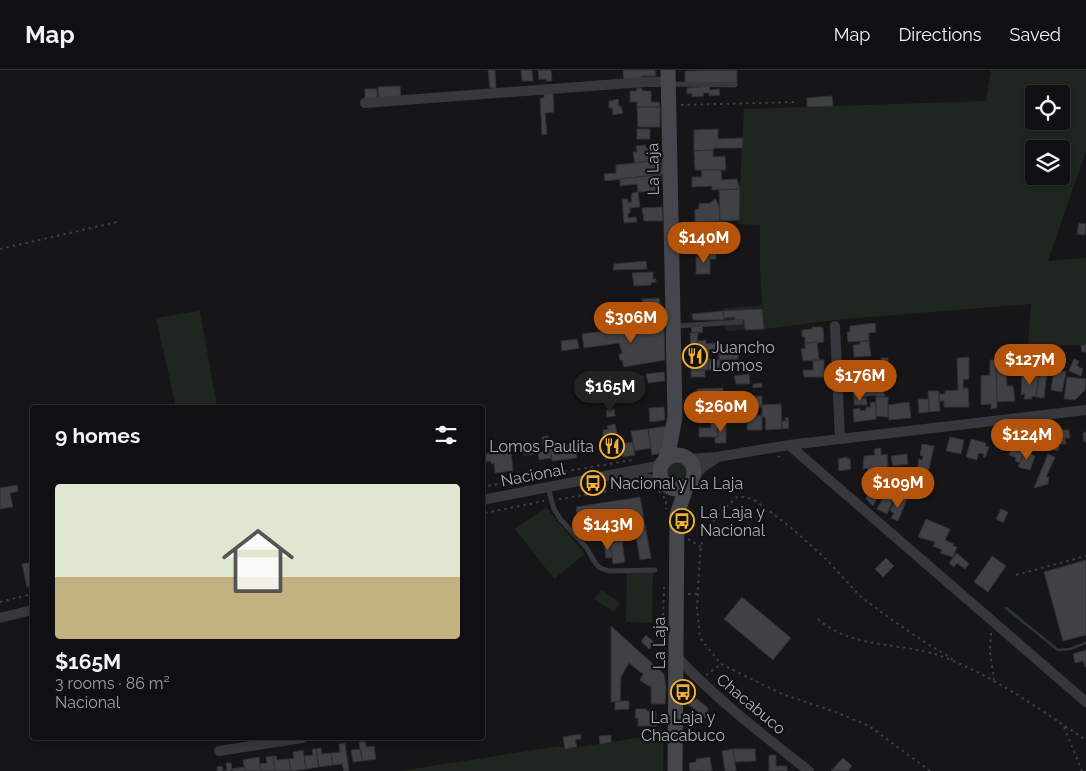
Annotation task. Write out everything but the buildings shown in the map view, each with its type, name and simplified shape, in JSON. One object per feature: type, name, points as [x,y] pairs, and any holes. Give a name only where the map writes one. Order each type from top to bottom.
[{"type":"main road","name":"La Laja","points":[[668,78],[675,417],[681,447],[688,458]]},
{"type":"main road","name":"La Laja","points":[[663,463],[671,442],[675,417]]},
{"type":"main road","points":[[679,455],[688,458],[694,471],[690,482],[680,488],[662,485],[663,463],[670,456],[679,455]]},
{"type":"main road","name":"La Laja","points":[[671,512],[690,482]]},
{"type":"main road","name":"La Laja","points":[[662,485],[671,512],[670,660],[675,771]]},
{"type":"street","points":[[365,103],[644,82],[668,78]]},
{"type":"street","points":[[835,326],[840,439]]},
{"type":"street","points":[[688,458],[718,457],[789,445],[1086,410]]},
{"type":"street","points":[[789,445],[1085,699]]},
{"type":"street","points":[[690,482],[703,467],[718,457]]},
{"type":"street","name":"Nacional","points":[[485,499],[618,474],[663,463]]},
{"type":"street","name":"Nacional","points":[[618,474],[633,475],[662,485]]},
{"type":"street","points":[[0,618],[30,610]]},
{"type":"street","name":"Chacabuco","points":[[670,660],[698,680],[809,771]]},
{"type":"street","points":[[219,751],[276,740]]},
{"type":"lane","points":[[668,78],[735,85]]},
{"type":"lane","points":[[673,327],[740,322]]},
{"type":"lane","points":[[548,487],[561,520],[586,547],[600,568],[609,571],[655,570]]},
{"type":"path","points":[[669,105],[798,102]]},
{"type":"path","points":[[0,249],[118,222]]},
{"type":"path","points":[[778,456],[784,460]]},
{"type":"path","points":[[485,485],[634,460]]},
{"type":"path","points":[[662,485],[662,493],[671,512]]},
{"type":"path","points":[[485,513],[640,486]]},
{"type":"path","points":[[930,771],[869,726],[838,712],[766,687],[721,664],[700,638],[697,608],[700,553],[703,537],[717,516],[736,497],[744,496],[753,499],[765,506],[828,560],[860,596],[896,623],[950,657],[954,662]]},
{"type":"path","points":[[602,515],[614,532],[631,510]]},
{"type":"path","points":[[1016,575],[1086,556]]},
{"type":"path","points":[[664,586],[662,652],[670,660]]},
{"type":"path","points":[[0,602],[30,594]]},
{"type":"path","points":[[818,619],[832,630],[847,636],[939,656],[984,674],[1086,740]]},
{"type":"path","points":[[992,620],[990,652],[994,680]]},
{"type":"path","points":[[698,680],[721,664]]},
{"type":"path","points":[[1064,725],[1082,771]]},
{"type":"shaded area","points":[[991,70],[1086,70],[1086,151],[1048,261],[1086,258],[1086,345],[1028,346],[1031,304],[844,319],[764,329],[760,271],[760,225],[738,224],[744,109],[986,101]]},
{"type":"shaded area","points":[[762,305],[764,329],[725,331],[723,308]]},
{"type":"shaded area","points":[[200,311],[217,405],[176,405],[156,318]]},
{"type":"shaded area","points":[[680,457],[688,462],[690,470],[680,481],[672,482],[668,471],[671,464]]},
{"type":"shaded area","points":[[546,507],[585,554],[554,579],[515,529]]},
{"type":"shaded area","points":[[631,510],[634,528],[595,536],[591,517]]},
{"type":"shaded area","points":[[627,571],[653,572],[652,623],[626,622]]},
{"type":"shaded area","points":[[601,590],[620,603],[614,612],[594,599]]},
{"type":"shaded area","points":[[663,734],[663,771],[400,771],[559,746],[565,749]]},
{"type":"waterway","points":[[1006,608],[1058,650],[1070,649],[1086,643]]},
{"type":"place","name":"Juancho Lomos","points":[[695,356]]},
{"type":"place","name":"Lomos Paulita","points":[[612,446]]},
{"type":"place","name":"Nacional y La Laja","points":[[593,483]]},
{"type":"place","name":"La Laja y Nacional","points":[[682,521]]},
{"type":"place","name":"La Laja y Chacabuco","points":[[683,692]]}]
